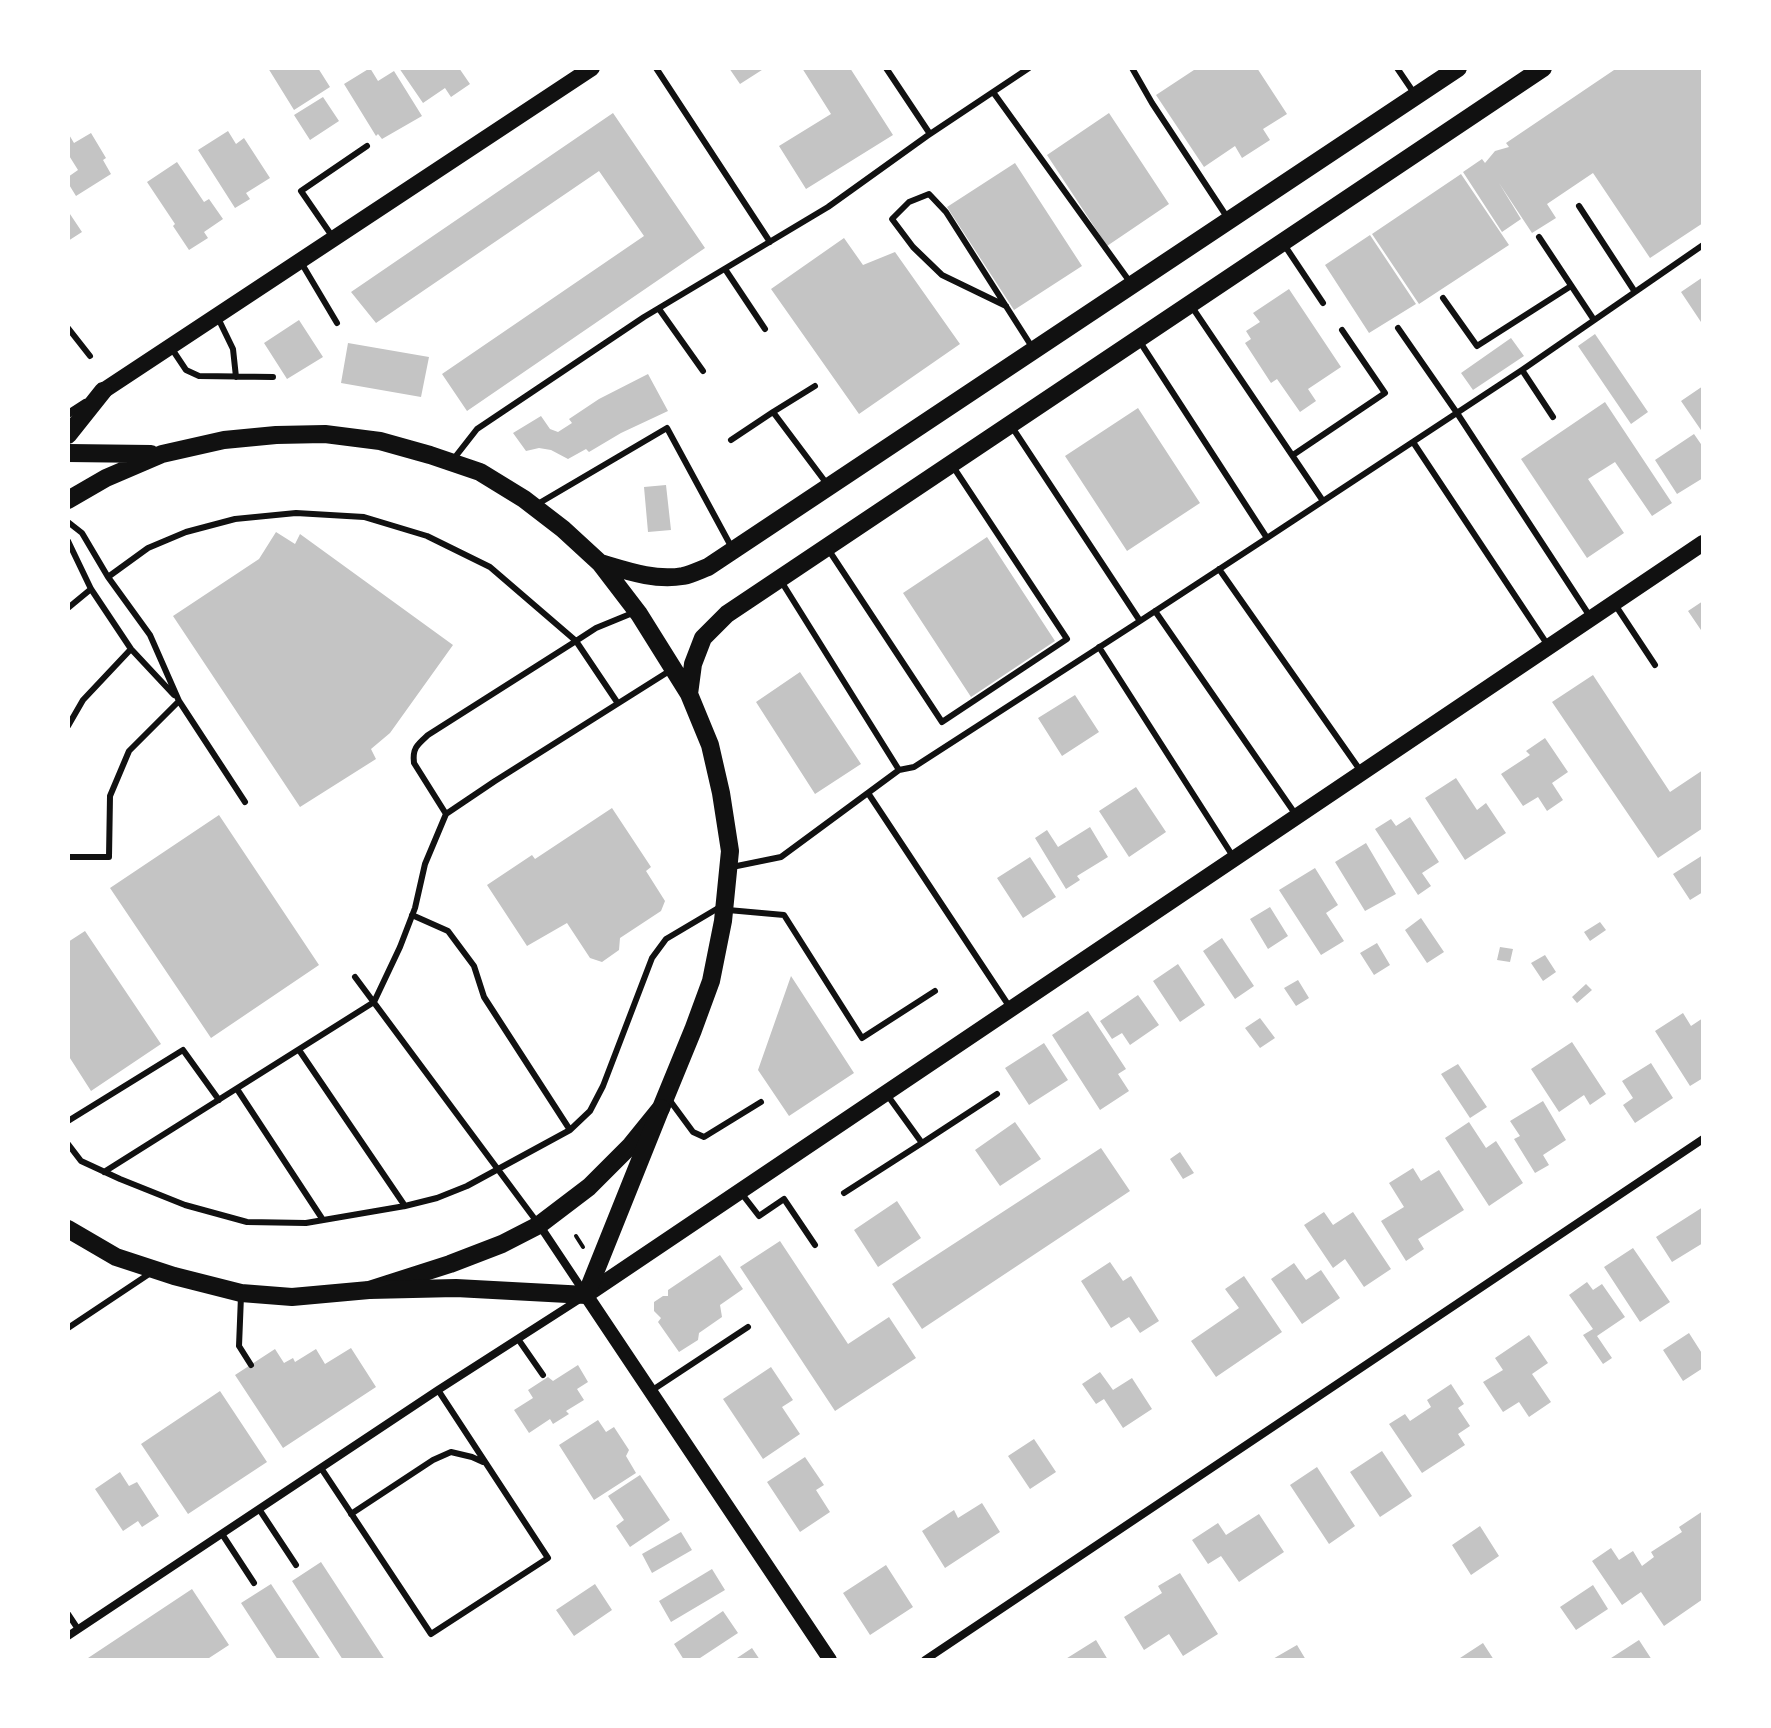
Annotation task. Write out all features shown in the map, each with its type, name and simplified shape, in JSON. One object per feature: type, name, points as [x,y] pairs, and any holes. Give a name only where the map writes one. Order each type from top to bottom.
[{"type":"main road","points":[[68,435],[103,391],[592,68]]},
{"type":"main road","points":[[600,563],[654,577],[684,576],[708,567],[1458,68]]},
{"type":"main road","points":[[689,694],[693,664],[703,638],[727,614],[1543,68]]},
{"type":"main road","points":[[68,500],[106,478],[162,454],[224,440],[325,434],[380,441],[480,472],[534,506],[600,563],[637,611],[689,694],[710,745],[730,851],[725,906],[711,981],[586,1295]]},
{"type":"main road","points":[[68,453],[162,454]]},
{"type":"main road","points":[[70,1235],[116,1257],[241,1293],[292,1297],[369,1290],[456,1288],[586,1295],[1703,543]]},
{"type":"main road","points":[[369,1290],[450,1264],[502,1244],[539,1225],[589,1187],[631,1145],[664,1102]]},
{"type":"street","points":[[68,414],[103,391]]},
{"type":"street","points":[[925,1660],[1703,1139]]},
{"type":"street","points":[[539,1225],[830,1660]]},
{"type":"street","points":[[68,1636],[586,1295]]},
{"type":"lane","points":[[656,68],[770,242]]},
{"type":"lane","points":[[886,68],[930,134]]},
{"type":"lane","points":[[451,462],[477,429],[644,317],[828,207],[1029,68]]},
{"type":"lane","points":[[1132,68],[1229,220]]},
{"type":"lane","points":[[1397,68],[1416,96]]},
{"type":"lane","points":[[993,92],[1132,285]]},
{"type":"lane","points":[[334,239],[301,191],[367,146]]},
{"type":"lane","points":[[1006,306],[942,275],[913,247],[892,219],[909,202],[929,194],[946,212],[1006,306],[1034,350]]},
{"type":"lane","points":[[1579,206],[1635,292]]},
{"type":"lane","points":[[1539,237],[1594,320]]},
{"type":"lane","points":[[1282,242],[1323,303]]},
{"type":"lane","points":[[728,868],[781,857],[899,770],[914,767],[1140,621],[1522,370],[1703,245]]},
{"type":"lane","points":[[300,261],[337,323]]},
{"type":"lane","points":[[725,269],[765,329]]},
{"type":"lane","points":[[1443,298],[1477,346],[1571,286]]},
{"type":"lane","points":[[1190,304],[1323,501]]},
{"type":"lane","points":[[659,309],[703,371]]},
{"type":"lane","points":[[217,316],[233,349],[236,377]]},
{"type":"lane","points":[[68,328],[90,356]]},
{"type":"lane","points":[[1398,328],[1591,618]]},
{"type":"lane","points":[[1293,455],[1385,393],[1342,330]]},
{"type":"lane","points":[[1138,338],[1267,538]]},
{"type":"lane","points":[[170,346],[186,370],[199,376],[273,377]]},
{"type":"lane","points":[[1522,370],[1553,417]]},
{"type":"lane","points":[[731,440],[815,386]]},
{"type":"lane","points":[[773,412],[829,487]]},
{"type":"lane","points":[[1010,424],[1140,621]]},
{"type":"lane","points":[[534,506],[667,428],[733,552]]},
{"type":"lane","points":[[1413,442],[1549,647]]},
{"type":"lane","points":[[826,546],[942,722],[1067,639],[951,463]]},
{"type":"lane","points":[[108,577],[148,548],[186,532],[235,519],[296,513],[364,517],[427,536],[490,567],[576,641],[617,702]]},
{"type":"lane","points":[[68,522],[82,533],[108,577],[150,635],[179,701],[245,802]]},
{"type":"lane","points":[[68,541],[91,589],[131,649],[179,701]]},
{"type":"lane","points":[[1219,569],[1362,773]]},
{"type":"lane","points":[[779,578],[899,770]]},
{"type":"lane","points":[[68,608],[91,589]]},
{"type":"lane","points":[[1614,603],[1655,665]]},
{"type":"lane","points":[[446,814],[414,763],[414,747],[596,628],[637,611]]},
{"type":"lane","points":[[1155,611],[1297,816]]},
{"type":"lane","points":[[1099,647],[1234,858]]},
{"type":"lane","points":[[68,726],[83,700],[131,649]]},
{"type":"lane","points":[[104,1172],[374,1002],[400,947],[425,864],[446,814],[673,668]]},
{"type":"lane","points":[[68,857],[109,857],[110,796],[129,751],[179,701]]},
{"type":"lane","points":[[868,793],[1011,1009]]},
{"type":"lane","points":[[68,1144],[81,1161],[104,1172],[185,1205],[247,1222],[306,1223],[437,1198],[467,1186],[570,1130],[590,1111],[603,1086],[652,958],[666,939],[725,906],[784,915],[862,1038],[935,991]]},
{"type":"lane","points":[[412,915],[448,931],[474,966],[484,997],[570,1130]]},
{"type":"lane","points":[[355,977],[539,1225]]},
{"type":"lane","points":[[68,1121],[183,1050],[219,1100]]},
{"type":"lane","points":[[299,1050],[405,1206]]},
{"type":"lane","points":[[237,1089],[323,1220]]},
{"type":"lane","points":[[886,1093],[922,1143]]},
{"type":"lane","points":[[844,1193],[997,1094]]},
{"type":"lane","points":[[664,1102],[693,1132],[704,1137],[761,1102]]},
{"type":"lane","points":[[740,1191],[759,1216],[784,1199],[815,1245]]},
{"type":"lane","points":[[68,1328],[155,1270]]},
{"type":"lane","points":[[241,1293],[239,1346],[251,1365]]},
{"type":"lane","points":[[651,1391],[748,1327]]},
{"type":"lane","points":[[518,1339],[543,1375]]},
{"type":"lane","points":[[321,1468],[431,1634],[548,1558],[438,1390]]},
{"type":"lane","points":[[351,1514],[433,1460],[451,1452],[486,1464]]},
{"type":"lane","points":[[259,1509],[296,1565]]},
{"type":"lane","points":[[222,1534],[254,1583]]},
{"type":"lane","points":[[68,1614],[78,1629]]},
{"type":"path","points":[[576,1236],[586,1252]]},
{"type":"building","points":[[268,68],[318,68],[330,87],[294,110]]},
{"type":"building","points":[[370,68],[378,81],[394,71],[422,116],[382,139],[378,134],[376,136],[344,84]]},
{"type":"building","points":[[399,68],[459,68],[470,84],[451,97],[445,88],[423,103]]},
{"type":"building","points":[[729,68],[765,68],[740,84]]},
{"type":"building","points":[[802,68],[850,68],[893,135],[806,189],[779,146],[831,114]]},
{"type":"building","points":[[1197,68],[1257,68],[1287,114],[1263,129],[1270,140],[1242,158],[1235,146],[1204,167],[1156,95]]},
{"type":"building","points":[[1617,68],[1703,68],[1703,223],[1650,258],[1593,173],[1547,204],[1556,218],[1532,233],[1499,183],[1521,219],[1502,232],[1463,172],[1482,159],[1485,163],[1495,151],[1509,147],[1506,143]]},
{"type":"building","points":[[323,97],[339,121],[310,140],[294,115]]},
{"type":"building","points":[[613,113],[705,248],[467,411],[442,374],[644,236],[599,171],[376,323],[351,292]]},
{"type":"building","points":[[1109,113],[1169,204],[1107,246],[1047,155]]},
{"type":"building","points":[[228,131],[236,144],[244,138],[270,178],[246,193],[250,199],[235,208],[198,150]]},
{"type":"building","points":[[68,133],[74,143],[91,133],[106,158],[103,160],[111,174],[76,196],[68,183],[68,177],[78,170],[68,154]]},
{"type":"building","points":[[177,162],[204,202],[209,199],[223,219],[204,232],[208,238],[189,250],[147,182]]},
{"type":"building","points":[[1015,163],[1082,266],[1014,310],[947,207]]},
{"type":"building","points":[[1461,174],[1509,245],[1419,304],[1372,234]]},
{"type":"building","points":[[68,211],[82,232],[68,241]]},
{"type":"building","points":[[1370,235],[1416,304],[1369,333],[1325,265]]},
{"type":"building","points":[[844,238],[863,265],[895,252],[960,344],[859,414],[771,289]]},
{"type":"building","points":[[1703,277],[1703,325],[1681,292]]},
{"type":"building","points":[[1289,289],[1341,367],[1308,389],[1316,401],[1300,412],[1277,379],[1271,383],[1245,343],[1251,339],[1246,331],[1260,322],[1253,313]]},
{"type":"building","points":[[299,320],[323,357],[287,379],[264,343]]},
{"type":"building","points":[[1595,334],[1648,412],[1631,424],[1578,346]]},
{"type":"building","points":[[1511,338],[1524,356],[1473,390],[1461,373]]},
{"type":"building","points":[[348,343],[429,357],[421,397],[341,383]]},
{"type":"building","points":[[648,374],[668,411],[589,452],[586,449],[568,459],[551,450],[539,448],[526,451],[513,433],[541,416],[550,429],[558,432],[572,423],[569,419],[599,399]]},
{"type":"building","points":[[1703,386],[1703,433],[1681,401]]},
{"type":"building","points":[[1605,402],[1672,503],[1652,516],[1615,462],[1588,479],[1624,533],[1587,558],[1521,459]]},
{"type":"building","points":[[1138,408],[1200,503],[1127,551],[1065,456]]},
{"type":"building","points":[[1694,434],[1703,447],[1703,478],[1677,494],[1655,460]]},
{"type":"building","points":[[666,485],[671,530],[648,532],[644,487]]},
{"type":"building","points":[[276,532],[295,544],[300,534],[453,645],[390,733],[371,749],[376,759],[300,807],[173,616],[259,559]]},
{"type":"building","points":[[987,537],[1055,641],[971,697],[903,593]]},
{"type":"building","points":[[1703,601],[1703,633],[1688,611]]},
{"type":"building","points":[[800,672],[861,764],[815,794],[756,702]]},
{"type":"building","points":[[1593,675],[1670,792],[1703,770],[1703,828],[1658,858],[1552,702]]},
{"type":"building","points":[[1075,695],[1099,732],[1062,756],[1038,718]]},
{"type":"building","points":[[1545,738],[1568,772],[1552,783],[1563,800],[1547,811],[1538,797],[1523,806],[1501,774],[1530,755],[1526,751]]},
{"type":"building","points":[[1456,778],[1477,810],[1486,803],[1506,833],[1465,860],[1425,798]]},
{"type":"building","points":[[1136,787],[1166,832],[1129,857],[1099,811]]},
{"type":"building","points":[[612,808],[651,867],[646,871],[665,901],[661,911],[620,938],[619,950],[602,962],[590,958],[567,923],[527,946],[487,885],[532,855],[535,859]]},
{"type":"building","points":[[219,815],[319,965],[211,1038],[110,888]]},
{"type":"building","points":[[1410,817],[1439,862],[1422,873],[1431,886],[1418,895],[1375,829],[1391,819],[1396,826]]},
{"type":"building","points":[[1090,827],[1108,857],[1077,876],[1080,880],[1066,889],[1035,838],[1047,830],[1058,847]]},
{"type":"building","points":[[1366,843],[1396,894],[1365,911],[1335,862]]},
{"type":"building","points":[[1703,855],[1703,892],[1690,900],[1673,874]]},
{"type":"building","points":[[1030,857],[1056,897],[1023,918],[997,878]]},
{"type":"building","points":[[1315,868],[1338,905],[1326,913],[1344,941],[1321,955],[1279,890]]},
{"type":"building","points":[[1270,907],[1288,936],[1268,949],[1250,919]]},
{"type":"building","points":[[1421,918],[1444,952],[1427,963],[1405,930]]},
{"type":"building","points":[[1600,922],[1606,930],[1590,941],[1584,932]]},
{"type":"building","points":[[85,931],[161,1044],[91,1091],[68,1055],[68,942]]},
{"type":"building","points":[[1222,938],[1254,986],[1235,999],[1203,951]]},
{"type":"building","points":[[1377,943],[1390,965],[1374,975],[1360,953]]},
{"type":"building","points":[[1500,947],[1513,949],[1510,962],[1497,960]]},
{"type":"building","points":[[1545,955],[1556,972],[1543,981],[1531,963]]},
{"type":"building","points":[[1178,964],[1205,1005],[1180,1022],[1153,981]]},
{"type":"building","points":[[791,976],[854,1073],[789,1116],[758,1070]]},
{"type":"building","points":[[1298,980],[1309,998],[1296,1006],[1284,988]]},
{"type":"building","points":[[1586,984],[1592,990],[1577,1003],[1572,997]]},
{"type":"building","points":[[1138,995],[1159,1025],[1130,1045],[1122,1033],[1112,1039],[1100,1021]]},
{"type":"building","points":[[1088,1011],[1126,1069],[1118,1074],[1129,1091],[1100,1110],[1052,1035]]},
{"type":"building","points":[[1683,1013],[1691,1026],[1703,1018],[1703,1078],[1690,1086],[1655,1031]]},
{"type":"building","points":[[1260,1018],[1275,1038],[1260,1048],[1245,1028]]},
{"type":"building","points":[[1572,1042],[1606,1094],[1590,1105],[1584,1095],[1559,1112],[1531,1069]]},
{"type":"building","points":[[1044,1043],[1068,1080],[1029,1105],[1005,1068]]},
{"type":"building","points":[[1651,1063],[1673,1098],[1635,1123],[1623,1105],[1633,1098],[1622,1081]]},
{"type":"building","points":[[1458,1064],[1487,1107],[1470,1118],[1441,1074]]},
{"type":"building","points":[[1543,1101],[1566,1140],[1543,1155],[1549,1165],[1535,1173],[1514,1139],[1520,1136],[1510,1121]]},
{"type":"building","points":[[1015,1122],[1041,1159],[1000,1186],[975,1150]]},
{"type":"building","points":[[1469,1122],[1486,1148],[1496,1141],[1523,1183],[1489,1206],[1445,1138]]},
{"type":"building","points":[[1101,1148],[1130,1191],[922,1329],[892,1284]]},
{"type":"building","points":[[1180,1152],[1194,1173],[1183,1179],[1170,1159]]},
{"type":"building","points":[[1413,1168],[1421,1181],[1439,1170],[1464,1210],[1418,1239],[1424,1249],[1406,1261],[1381,1221],[1404,1207],[1389,1183]]},
{"type":"building","points":[[897,1201],[921,1238],[878,1267],[854,1230]]},
{"type":"building","points":[[1703,1207],[1703,1243],[1672,1262],[1656,1237]]},
{"type":"building","points":[[1324,1212],[1333,1225],[1353,1212],[1391,1269],[1364,1287],[1345,1259],[1333,1268],[1304,1225]]},
{"type":"building","points":[[780,1241],[848,1344],[889,1317],[916,1358],[835,1411],[740,1267]]},
{"type":"building","points":[[1633,1248],[1670,1302],[1640,1322],[1604,1267]]},
{"type":"building","points":[[720,1255],[743,1289],[720,1305],[722,1317],[699,1333],[698,1340],[679,1352],[658,1322],[661,1318],[654,1311],[654,1302],[668,1296],[668,1290]]},
{"type":"building","points":[[1110,1262],[1123,1281],[1131,1276],[1159,1321],[1140,1333],[1129,1317],[1111,1328],[1081,1281]]},
{"type":"building","points":[[1294,1263],[1306,1280],[1321,1270],[1340,1298],[1302,1324],[1271,1279]]},
{"type":"building","points":[[1244,1276],[1282,1332],[1216,1377],[1191,1341],[1239,1308],[1225,1289]]},
{"type":"building","points":[[1587,1282],[1593,1290],[1602,1284],[1625,1317],[1597,1336],[1612,1358],[1603,1364],[1583,1335],[1593,1329],[1569,1295]]},
{"type":"building","points":[[1689,1333],[1703,1355],[1703,1368],[1683,1381],[1663,1350]]},
{"type":"building","points":[[1529,1335],[1548,1363],[1532,1374],[1551,1402],[1529,1417],[1519,1402],[1503,1412],[1483,1382],[1503,1370],[1495,1358]]},
{"type":"building","points":[[351,1348],[376,1387],[283,1448],[235,1375],[275,1349],[284,1363],[293,1358],[295,1362],[316,1349],[325,1364]]},
{"type":"building","points":[[578,1365],[588,1382],[577,1389],[584,1400],[553,1424],[550,1419],[529,1433],[514,1410],[533,1398],[528,1390],[548,1377],[553,1381]]},
{"type":"building","points":[[771,1367],[793,1400],[782,1407],[800,1434],[763,1459],[723,1399]]},
{"type":"building","points":[[1100,1372],[1113,1390],[1132,1378],[1152,1409],[1123,1428],[1104,1399],[1096,1404],[1082,1384]]},
{"type":"building","points":[[1451,1384],[1464,1404],[1458,1408],[1470,1426],[1458,1434],[1465,1445],[1422,1473],[1389,1424],[1405,1414],[1410,1421],[1431,1407],[1427,1400]]},
{"type":"building","points":[[220,1391],[267,1462],[188,1514],[141,1444]]},
{"type":"building","points":[[598,1420],[606,1432],[614,1427],[629,1450],[626,1456],[636,1473],[594,1500],[559,1445]]},
{"type":"building","points":[[1034,1439],[1056,1472],[1030,1489],[1008,1456]]},
{"type":"building","points":[[1382,1451],[1412,1496],[1380,1517],[1350,1472]]},
{"type":"building","points":[[805,1457],[824,1485],[816,1490],[830,1512],[800,1532],[767,1482]]},
{"type":"building","points":[[1317,1467],[1355,1526],[1329,1544],[1290,1485]]},
{"type":"building","points":[[120,1472],[129,1486],[137,1482],[159,1516],[142,1527],[138,1521],[123,1531],[95,1489]]},
{"type":"building","points":[[640,1475],[670,1520],[630,1547],[616,1526],[624,1520],[608,1496]]},
{"type":"building","points":[[982,1503],[1000,1532],[945,1568],[922,1531],[954,1510],[958,1518]]},
{"type":"building","points":[[1703,1511],[1703,1599],[1664,1626],[1641,1592],[1622,1605],[1592,1561],[1611,1548],[1619,1560],[1633,1551],[1642,1566],[1654,1557],[1651,1552],[1682,1532],[1679,1527]]},
{"type":"building","points":[[1259,1514],[1284,1552],[1239,1582],[1221,1556],[1208,1564],[1192,1540],[1218,1523],[1226,1535]]},
{"type":"building","points":[[1480,1526],[1499,1556],[1471,1575],[1452,1545]]},
{"type":"building","points":[[681,1532],[692,1550],[652,1573],[642,1554]]},
{"type":"building","points":[[321,1562],[385,1660],[343,1660],[292,1581]]},
{"type":"building","points":[[886,1565],[913,1607],[870,1635],[843,1593]]},
{"type":"building","points":[[712,1569],[725,1590],[671,1622],[659,1601]]},
{"type":"building","points":[[1180,1573],[1218,1634],[1183,1656],[1169,1634],[1144,1650],[1124,1617],[1162,1593],[1158,1586]]},
{"type":"building","points":[[271,1584],[321,1660],[278,1660],[241,1603]]},
{"type":"building","points":[[595,1584],[612,1610],[574,1636],[556,1610]]},
{"type":"building","points":[[1593,1585],[1608,1609],[1576,1630],[1560,1607]]},
{"type":"building","points":[[192,1589],[229,1645],[206,1660],[85,1660]]},
{"type":"building","points":[[723,1611],[738,1633],[697,1660],[684,1660],[674,1644]]},
{"type":"building","points":[[1096,1640],[1108,1660],[1064,1660]]},
{"type":"building","points":[[1639,1640],[1652,1660],[1608,1660]]},
{"type":"building","points":[[1483,1643],[1494,1660],[1460,1658]]},
{"type":"building","points":[[1297,1645],[1306,1660],[1271,1660]]},
{"type":"building","points":[[752,1648],[760,1660],[734,1660]]}]
